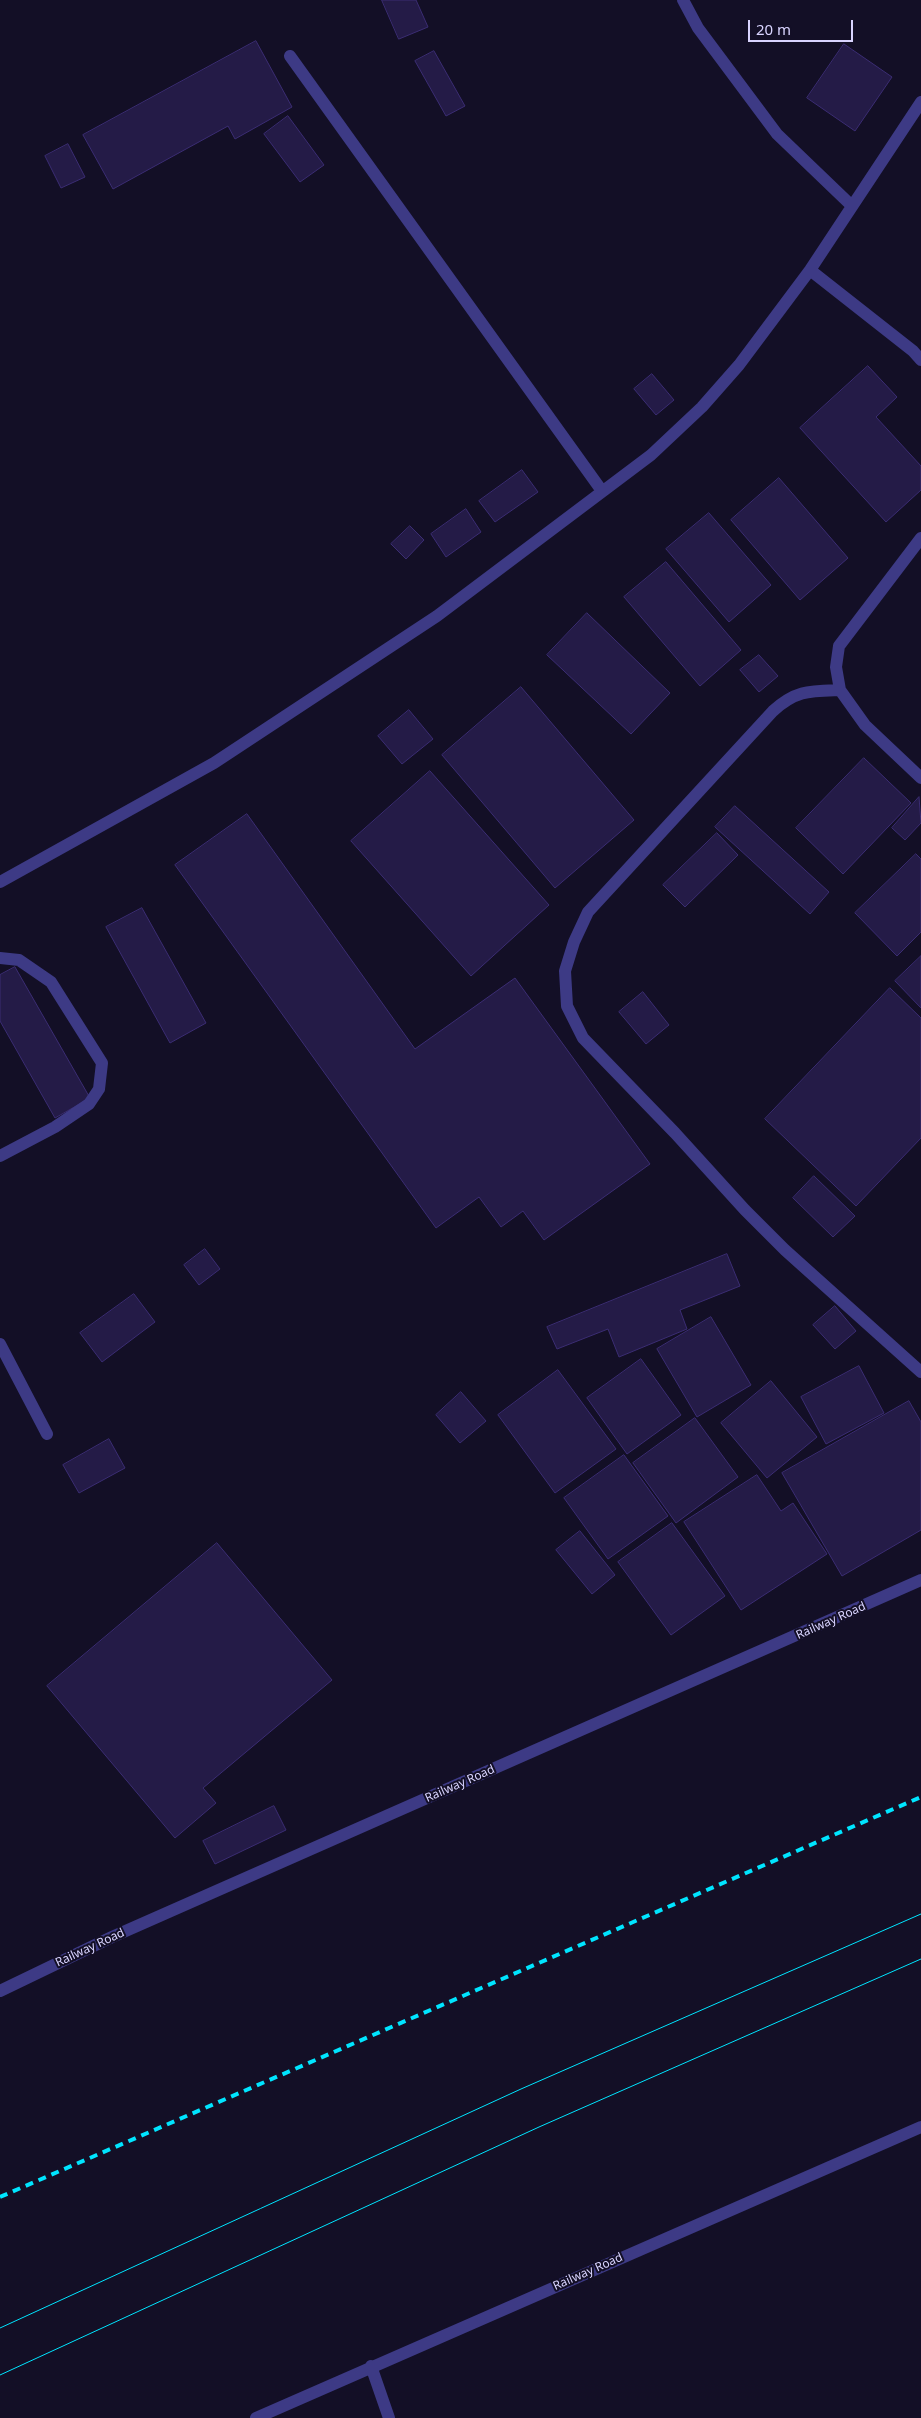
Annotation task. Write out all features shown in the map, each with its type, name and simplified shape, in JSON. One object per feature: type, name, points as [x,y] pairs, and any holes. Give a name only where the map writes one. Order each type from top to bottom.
[{"type":"street","points":[[683,0],[698,28],[777,134],[852,206]]},
{"type":"street","points":[[290,56],[602,491]]},
{"type":"street","points":[[0,882],[214,763],[437,616],[651,455],[702,406],[739,365],[810,270],[921,102]]},
{"type":"street","points":[[810,270],[921,360]]},
{"type":"street","points":[[921,538],[839,646],[836,667],[840,690],[865,725],[921,778]]},
{"type":"street","points":[[840,690],[804,691],[787,698],[780,704],[588,912],[574,942],[565,971],[567,1006],[583,1038],[675,1133],[745,1210],[785,1250],[921,1372]]},
{"type":"street","points":[[0,958],[19,960],[51,982],[102,1063],[99,1089],[89,1104],[56,1127],[0,1156]]},
{"type":"street","points":[[0,1344],[47,1434]]},
{"type":"street","name":"Railway Road","points":[[0,1990],[112,1937],[921,1580]]},
{"type":"street","name":"Railway Road","points":[[256,2418],[371,2366],[921,2127]]},
{"type":"street","points":[[371,2366],[390,2418]]},
{"type":"building","points":[[382,0],[416,0],[428,27],[399,39]]},
{"type":"building","points":[[256,41],[292,107],[235,139],[228,126],[113,189],[83,135]]},
{"type":"building","points":[[844,44],[892,77],[855,131],[807,98]]},
{"type":"building","points":[[434,51],[465,106],[446,116],[415,61]]},
{"type":"building","points":[[288,116],[324,165],[300,182],[264,134]]},
{"type":"building","points":[[68,144],[85,177],[61,188],[45,156]]},
{"type":"building","points":[[868,366],[897,397],[876,417],[921,466],[921,490],[886,522],[800,428]]},
{"type":"building","points":[[652,374],[674,400],[656,415],[634,389]]},
{"type":"building","points":[[522,470],[538,492],[495,522],[479,501]]},
{"type":"building","points":[[779,478],[848,558],[800,600],[731,520]]},
{"type":"building","points":[[466,509],[481,532],[446,557],[431,534]]},
{"type":"building","points":[[709,513],[771,585],[729,622],[666,549]]},
{"type":"building","points":[[410,526],[424,540],[406,559],[391,544]]},
{"type":"building","points":[[666,562],[741,650],[700,686],[624,597]]},
{"type":"building","points":[[587,613],[670,693],[631,734],[547,655]]},
{"type":"building","points":[[759,655],[778,676],[759,692],[740,670]]},
{"type":"building","points":[[521,687],[634,820],[555,888],[442,755]]},
{"type":"building","points":[[409,710],[433,739],[402,764],[378,736]]},
{"type":"building","points":[[864,758],[911,803],[843,874],[796,828]]},
{"type":"building","points":[[430,771],[549,905],[471,976],[351,841]]},
{"type":"building","points":[[919,797],[921,823],[905,840],[892,828]]},
{"type":"building","points":[[735,806],[829,892],[810,914],[715,827]]},
{"type":"building","points":[[247,814],[415,1049],[515,978],[650,1164],[544,1240],[523,1211],[501,1227],[479,1197],[436,1228],[175,865]]},
{"type":"building","points":[[717,833],[738,855],[685,907],[663,885]]},
{"type":"building","points":[[916,854],[921,859],[921,932],[897,956],[855,913]]},
{"type":"building","points":[[142,908],[206,1023],[170,1043],[106,927]]},
{"type":"building","points":[[921,956],[921,1008],[895,981]]},
{"type":"building","points":[[15,967],[90,1098],[55,1118],[0,1021],[0,975]]},
{"type":"building","points":[[890,988],[921,1018],[921,1138],[856,1206],[765,1119]]},
{"type":"building","points":[[643,992],[669,1025],[646,1044],[619,1012]]},
{"type":"building","points":[[814,1176],[855,1216],[833,1237],[793,1198]]},
{"type":"building","points":[[205,1249],[220,1269],[199,1285],[184,1265]]},
{"type":"building","points":[[727,1254],[740,1286],[680,1310],[687,1329],[619,1357],[608,1329],[557,1349],[547,1327]]},
{"type":"building","points":[[134,1294],[155,1322],[102,1362],[80,1333]]},
{"type":"building","points":[[835,1306],[856,1331],[835,1349],[813,1325]]},
{"type":"building","points":[[711,1317],[751,1385],[697,1417],[657,1349]]},
{"type":"building","points":[[641,1359],[681,1415],[627,1454],[587,1398]]},
{"type":"building","points":[[859,1366],[884,1413],[826,1444],[801,1397]]},
{"type":"building","points":[[558,1370],[616,1449],[555,1493],[498,1415]]},
{"type":"building","points":[[771,1381],[817,1437],[767,1478],[721,1423]]},
{"type":"building","points":[[461,1392],[486,1421],[460,1443],[436,1415]]},
{"type":"building","points":[[909,1401],[921,1422],[921,1530],[842,1576],[782,1473]]},
{"type":"building","points":[[695,1418],[738,1477],[676,1523],[633,1463]]},
{"type":"building","points":[[109,1439],[125,1468],[79,1493],[63,1465]]},
{"type":"building","points":[[624,1455],[668,1516],[608,1559],[564,1498]]},
{"type":"building","points":[[757,1475],[781,1511],[793,1503],[827,1554],[741,1610],[684,1522]]},
{"type":"building","points":[[672,1523],[725,1596],[671,1635],[618,1562]]},
{"type":"building","points":[[580,1531],[615,1575],[592,1594],[556,1550]]},
{"type":"building","points":[[217,1543],[332,1680],[203,1788],[216,1803],[175,1838],[47,1686]]},
{"type":"building","points":[[274,1806],[286,1830],[215,1864],[203,1841]]},
{"type":"tram line","points":[[0,2328],[521,2089],[921,1914]]},
{"type":"tram line","points":[[0,2375],[539,2127],[921,1959]]},
{"type":"railway","points":[[0,2197],[921,1797]]}]
